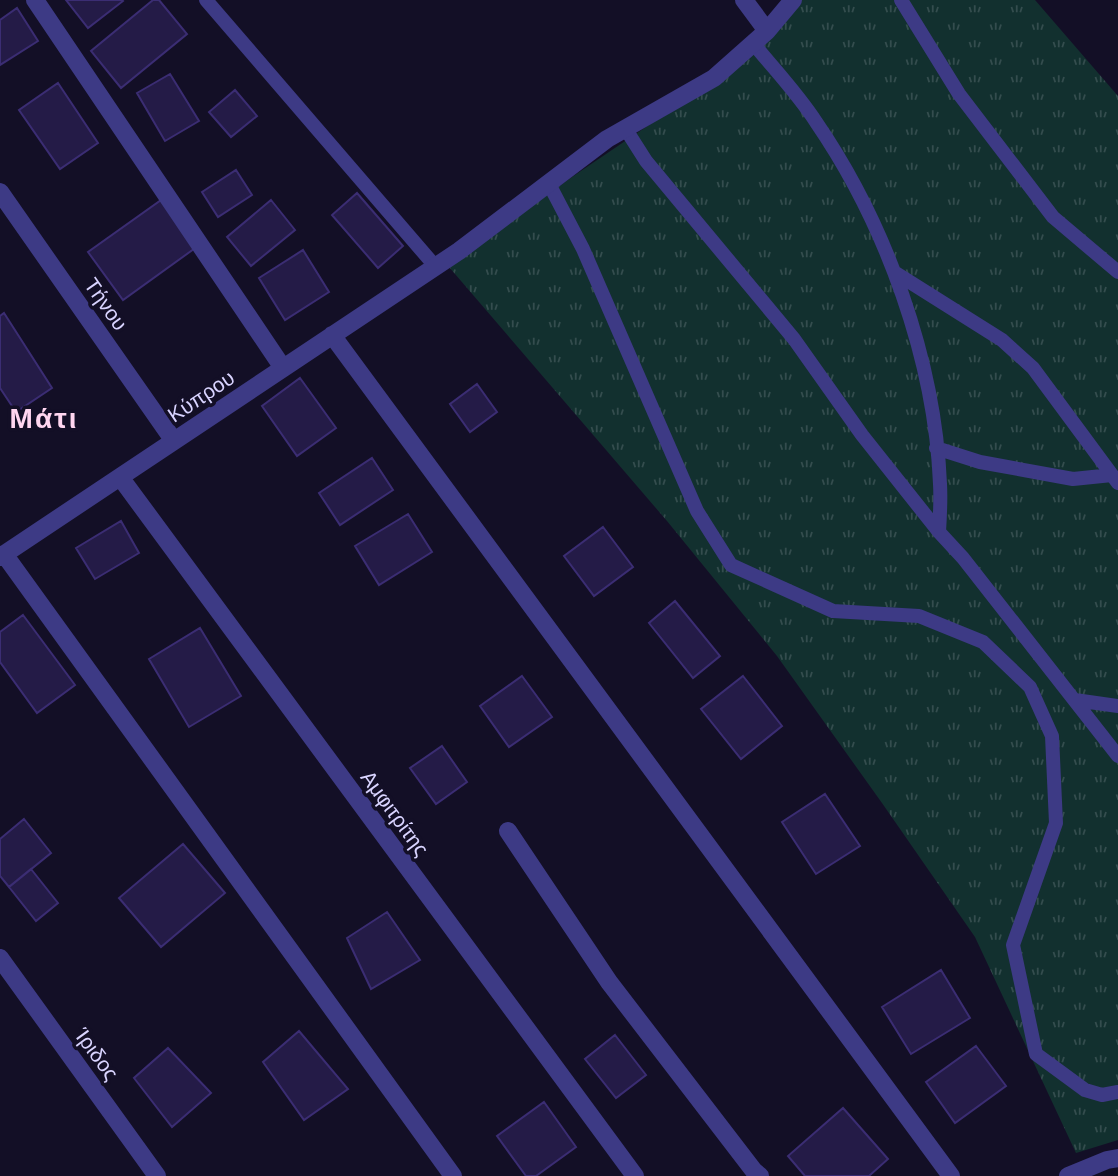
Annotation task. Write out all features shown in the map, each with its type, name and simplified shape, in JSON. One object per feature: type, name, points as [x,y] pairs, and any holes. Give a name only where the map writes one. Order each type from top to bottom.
[{"type":"street","points":[[35,0],[283,368]]},
{"type":"street","points":[[744,0],[767,31]]},
{"type":"street","name":"Κύπρου","points":[[2,556],[459,251],[548,182],[625,128],[714,78],[767,31],[793,0]]},
{"type":"street","name":"Τήνου","points":[[0,192],[174,441]]},
{"type":"street","points":[[332,335],[951,1176]]},
{"type":"street","name":"Αμφιτρίτης","points":[[120,477],[635,1176]]},
{"type":"street","points":[[2,556],[453,1176]]},
{"type":"street","points":[[508,831],[609,982],[760,1176]]},
{"type":"street","name":"Ίριδος","points":[[0,958],[157,1176]]},
{"type":"street","points":[[1068,1176],[1118,1158]]},
{"type":"lane","points":[[206,0],[431,269]]},
{"type":"lane","points":[[901,0],[959,94],[1053,217],[1118,272]]},
{"type":"lane","points":[[753,43],[815,120],[841,161],[885,245],[915,336],[932,415],[940,484],[939,532]]},
{"type":"lane","points":[[625,128],[646,161],[794,339],[862,435],[963,558],[1118,756]]},
{"type":"lane","points":[[548,182],[583,250],[697,511],[731,565],[833,611],[919,616],[983,642],[1030,687],[1052,736],[1056,823],[1013,945],[1036,1055],[1085,1090],[1102,1095],[1118,1092]]},
{"type":"lane","points":[[894,272],[1002,340],[1033,368],[1115,479]]},
{"type":"lane","points":[[936,449],[981,463],[1073,479],[1115,479]]},
{"type":"lane","points":[[1075,700],[1118,706]]},
{"type":"green space","points":[[801,0],[1035,0],[1118,96],[1118,1140],[1076,1153],[975,937],[882,803],[777,656],[667,521],[443,260],[495,233],[680,104]]},
{"type":"building","points":[[66,0],[122,0],[123,1],[88,28]]},
{"type":"building","points":[[153,0],[159,0],[187,34],[121,88],[91,51]]},
{"type":"building","points":[[17,8],[38,41],[0,65],[0,20]]},
{"type":"building","points":[[170,74],[199,121],[165,141],[137,93]]},
{"type":"building","points":[[58,83],[98,143],[60,169],[19,110]]},
{"type":"building","points":[[235,90],[257,116],[231,137],[209,112]]},
{"type":"building","points":[[236,170],[252,195],[218,217],[202,192]]},
{"type":"building","points":[[357,193],[403,246],[378,268],[332,215]]},
{"type":"building","points":[[164,198],[198,246],[123,300],[88,252]]},
{"type":"building","points":[[271,200],[295,230],[251,266],[227,237]]},
{"type":"building","points":[[303,250],[329,292],[285,320],[259,278]]},
{"type":"building","points":[[4,313],[52,388],[16,412],[0,388],[0,316]]},
{"type":"building","points":[[300,378],[336,428],[297,456],[262,406]]},
{"type":"building","points":[[477,384],[497,412],[470,432],[450,404]]},
{"type":"building","points":[[372,458],[393,490],[340,525],[319,493]]},
{"type":"building","points":[[408,514],[432,552],[379,585],[355,546]]},
{"type":"building","points":[[121,521],[139,553],[95,579],[76,548]]},
{"type":"building","points":[[603,527],[633,567],[594,596],[564,556]]},
{"type":"building","points":[[675,601],[720,656],[693,678],[649,623]]},
{"type":"building","points":[[23,615],[75,685],[37,713],[0,662],[0,632]]},
{"type":"building","points":[[200,628],[241,696],[189,727],[149,659]]},
{"type":"building","points":[[522,676],[552,717],[509,747],[480,706]]},
{"type":"building","points":[[743,676],[782,726],[741,759],[701,709]]},
{"type":"building","points":[[442,746],[467,782],[436,804],[410,768]]},
{"type":"building","points":[[825,794],[860,846],[816,874],[782,822]]},
{"type":"building","points":[[24,819],[51,853],[9,887],[0,876],[0,839]]},
{"type":"building","points":[[183,844],[225,893],[161,947],[119,898]]},
{"type":"building","points":[[31,869],[58,903],[36,921],[9,887]]},
{"type":"building","points":[[387,912],[420,960],[371,989],[347,938]]},
{"type":"building","points":[[941,970],[970,1018],[911,1054],[882,1007]]},
{"type":"building","points":[[299,1031],[348,1089],[304,1120],[263,1062]]},
{"type":"building","points":[[615,1035],[646,1075],[616,1098],[585,1059]]},
{"type":"building","points":[[976,1046],[1006,1086],[955,1123],[926,1082]]},
{"type":"building","points":[[168,1048],[211,1093],[172,1127],[134,1078]]},
{"type":"building","points":[[544,1102],[576,1147],[536,1176],[526,1176],[497,1136]]},
{"type":"building","points":[[843,1108],[888,1159],[869,1176],[805,1176],[788,1156]]},
{"type":"district","name":"Μάτι","points":[[44,418]]}]
